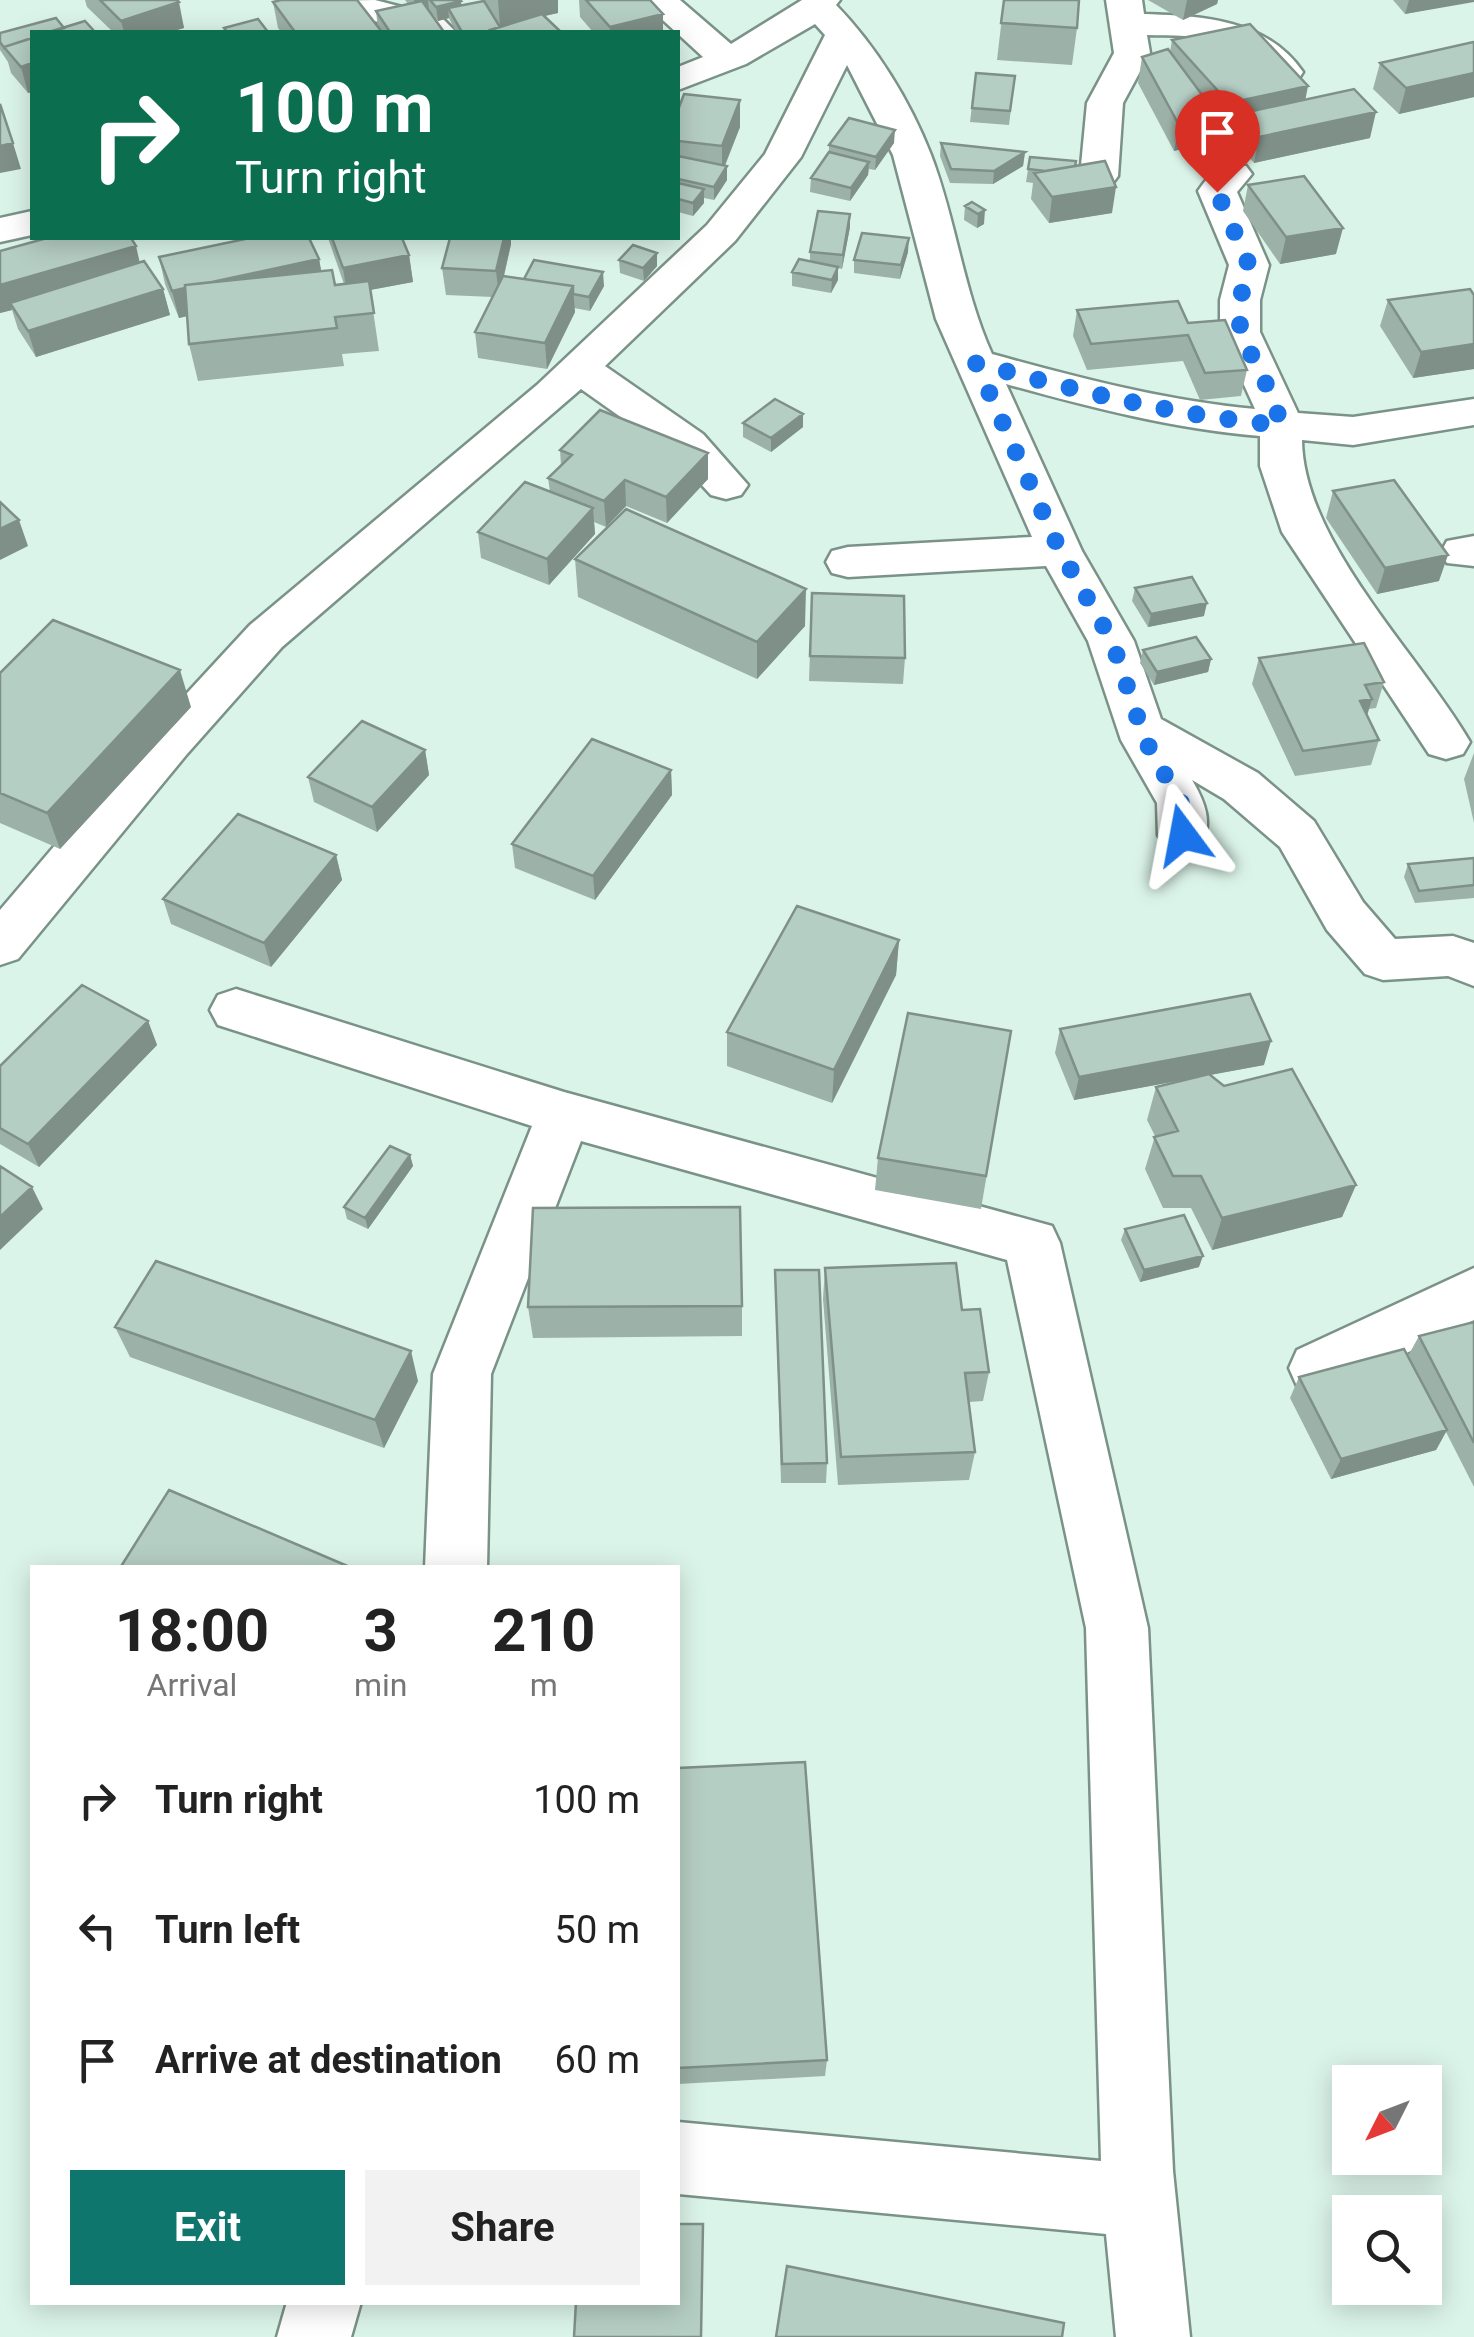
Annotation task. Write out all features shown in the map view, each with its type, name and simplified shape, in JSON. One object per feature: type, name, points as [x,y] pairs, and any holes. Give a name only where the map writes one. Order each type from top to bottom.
[{"type":"street","points":[[659,0],[727,59]]},
{"type":"street","points":[[338,1],[435,30]]},
{"type":"street","points":[[1219,28],[1255,2]]},
{"type":"street","points":[[1100,176],[1105,103],[1132,53],[1127,12],[1219,28],[1256,44],[1301,89]]},
{"type":"street","points":[[680,78],[828,13]]},
{"type":"street","points":[[828,13],[885,98],[912,154],[956,318],[1060,551],[1112,641],[1140,728],[1181,803],[1183,835]]},
{"type":"street","points":[[0,945],[170,742],[266,636],[580,367],[721,233],[782,158],[828,13]]},
{"type":"street","points":[[1233,174],[1217,192],[1249,265],[1240,300],[1240,332],[1273,398],[1281,425],[1281,466],[1304,532],[1446,742]]},
{"type":"street","points":[[0,230],[30,223]]},
{"type":"street","points":[[976,363],[1107,398],[1215,419],[1353,431],[1474,412]]},
{"type":"street","points":[[580,367],[612,394],[688,444],[726,485]]},
{"type":"street","points":[[848,562],[1060,551]]},
{"type":"street","points":[[1140,728],[1241,786],[1297,834],[1344,916],[1384,960],[1453,956],[1474,966]]},
{"type":"street","points":[[236,1010],[564,1114],[1032,1243],[1117,1628],[1139,2201],[1153,2337]]},
{"type":"street","points":[[456,1565],[462,1374],[564,1114]]},
{"type":"street","points":[[1318,1368],[1474,1293]]},
{"type":"street","points":[[680,2158],[1139,2201]]},
{"type":"street","points":[[314,2337],[323,2305]]},
{"type":"building","points":[[100,0],[177,0],[179,2],[121,21]]},
{"type":"building","points":[[357,0],[380,30],[294,30],[273,2]]},
{"type":"building","points":[[430,0],[460,0],[461,1],[436,7]]},
{"type":"building","points":[[586,0],[650,0],[663,14],[610,27]]},
{"type":"building","points":[[1004,0],[1079,0],[1077,28],[1001,23]]},
{"type":"building","points":[[422,1],[443,30],[389,30],[376,11]]},
{"type":"building","points":[[484,1],[500,27],[461,30],[448,8]]},
{"type":"building","points":[[542,14],[559,30],[490,30]]},
{"type":"building","points":[[56,18],[64,28],[30,30],[30,39],[5,49],[0,42],[0,33]]},
{"type":"building","points":[[258,19],[266,30],[226,30]]},
{"type":"building","points":[[85,21],[93,30],[56,30]]},
{"type":"building","points":[[1250,24],[1308,86],[1229,103],[1172,40]]},
{"type":"building","points":[[30,39],[30,64],[21,67],[4,47]]},
{"type":"building","points":[[1473,42],[1474,73],[1406,88],[1380,63]]},
{"type":"building","points":[[1168,49],[1217,115],[1179,125],[1142,57]]},
{"type":"building","points":[[976,73],[1015,76],[1010,111],[972,108]]},
{"type":"building","points":[[1354,89],[1376,112],[1259,137],[1239,114]]},
{"type":"building","points":[[684,94],[740,100],[722,146],[680,141],[680,105]]},
{"type":"building","points":[[0,104],[13,143],[0,146]]},
{"type":"building","points":[[849,118],[895,130],[876,157],[829,145]]},
{"type":"building","points":[[941,143],[1025,152],[994,171],[951,169]]},
{"type":"building","points":[[829,152],[869,162],[851,188],[811,178]]},
{"type":"building","points":[[680,156],[727,166],[714,187],[680,179]]},
{"type":"building","points":[[1030,157],[1076,161],[1075,166],[1045,171],[1028,169]]},
{"type":"building","points":[[1105,161],[1116,187],[1052,197],[1034,173]]},
{"type":"building","points":[[1304,176],[1343,228],[1286,237],[1248,185]]},
{"type":"building","points":[[680,183],[704,189],[693,203],[680,200]]},
{"type":"building","points":[[972,202],[985,210],[978,214],[965,206]]},
{"type":"building","points":[[818,211],[850,214],[843,255],[810,252]]},
{"type":"building","points":[[862,233],[909,238],[901,265],[854,260]]},
{"type":"building","points":[[40,240],[132,240],[136,246],[0,285],[0,251]]},
{"type":"building","points":[[240,240],[310,240],[319,259],[185,285],[172,291],[159,257]]},
{"type":"building","points":[[333,240],[403,240],[409,255],[343,268]]},
{"type":"building","points":[[449,240],[504,240],[496,271],[442,268]]},
{"type":"building","points":[[633,245],[657,253],[643,268],[619,260]]},
{"type":"building","points":[[799,259],[838,267],[832,280],[792,272]]},
{"type":"building","points":[[534,260],[603,272],[589,297],[573,294],[573,286],[524,279]]},
{"type":"building","points":[[144,261],[163,289],[28,331],[10,303]]},
{"type":"building","points":[[332,270],[335,285],[369,281],[374,313],[335,317],[337,328],[189,344],[185,285]]},
{"type":"building","points":[[503,276],[573,286],[545,343],[475,332]]},
{"type":"building","points":[[1470,289],[1474,295],[1474,344],[1421,352],[1388,300]]},
{"type":"building","points":[[1178,301],[1188,323],[1225,320],[1247,370],[1205,373],[1188,335],[1091,344],[1077,310]]},
{"type":"building","points":[[775,399],[803,414],[771,438],[743,423]]},
{"type":"building","points":[[600,410],[708,453],[666,497],[625,480],[604,501],[548,478],[572,455],[560,450]]},
{"type":"building","points":[[1394,480],[1448,555],[1385,568],[1333,491]]},
{"type":"building","points":[[525,482],[593,508],[547,559],[478,532]]},
{"type":"building","points":[[0,502],[19,520],[0,529]]},
{"type":"building","points":[[626,509],[806,589],[757,642],[575,559]]},
{"type":"building","points":[[1192,577],[1207,603],[1151,614],[1135,588]]},
{"type":"building","points":[[812,593],[904,596],[905,658],[810,656]]},
{"type":"building","points":[[53,620],[180,670],[47,813],[0,793],[0,673]]},
{"type":"building","points":[[1196,637],[1211,659],[1157,672],[1143,650]]},
{"type":"building","points":[[1364,643],[1384,682],[1365,685],[1372,699],[1360,701],[1379,740],[1303,751],[1259,658]]},
{"type":"building","points":[[362,721],[425,750],[372,807],[308,777]]},
{"type":"building","points":[[592,739],[671,770],[593,876],[512,844]]},
{"type":"building","points":[[238,814],[336,855],[264,943],[163,899]]},
{"type":"building","points":[[1474,858],[1474,885],[1419,891],[1408,864]]},
{"type":"building","points":[[797,906],[899,940],[834,1070],[727,1032]]},
{"type":"building","points":[[82,985],[148,1021],[28,1144],[0,1128],[0,1066]]},
{"type":"building","points":[[1250,994],[1271,1041],[1079,1077],[1060,1029]]},
{"type":"building","points":[[908,1013],[1011,1031],[986,1176],[878,1158]]},
{"type":"building","points":[[1292,1069],[1356,1185],[1222,1218],[1201,1176],[1173,1176],[1154,1137],[1178,1131],[1156,1087],[1209,1074],[1224,1086]]},
{"type":"building","points":[[390,1146],[410,1155],[365,1218],[344,1207]]},
{"type":"building","points":[[0,1166],[32,1187],[0,1217]]},
{"type":"building","points":[[740,1207],[742,1306],[528,1307],[533,1208]]},
{"type":"building","points":[[1184,1215],[1203,1256],[1144,1270],[1125,1229]]},
{"type":"building","points":[[156,1261],[411,1351],[375,1420],[115,1327]]},
{"type":"building","points":[[956,1263],[962,1310],[980,1309],[989,1372],[965,1373],[975,1452],[841,1457],[825,1268]]},
{"type":"building","points":[[775,1270],[819,1270],[827,1463],[782,1464]]},
{"type":"building","points":[[1474,1322],[1474,1443],[1419,1336]]},
{"type":"building","points":[[1404,1349],[1447,1430],[1341,1459],[1299,1377]]},
{"type":"building","points":[[169,1490],[345,1565],[122,1565]]},
{"type":"building","points":[[805,1762],[827,2060],[680,2068],[680,1768]]},
{"type":"building","points":[[680,2224],[703,2224],[701,2337],[574,2337],[576,2305],[680,2305]]},
{"type":"building","points":[[787,2266],[1064,2323],[1062,2337],[776,2337]]},
{"type":"route","points":[[1183,835],[1181,803],[1145,740],[1112,641],[1060,551],[976,363],[1088,394],[1215,419],[1281,425],[1273,398],[1240,332],[1240,300],[1249,265],[1217,192]]}]
